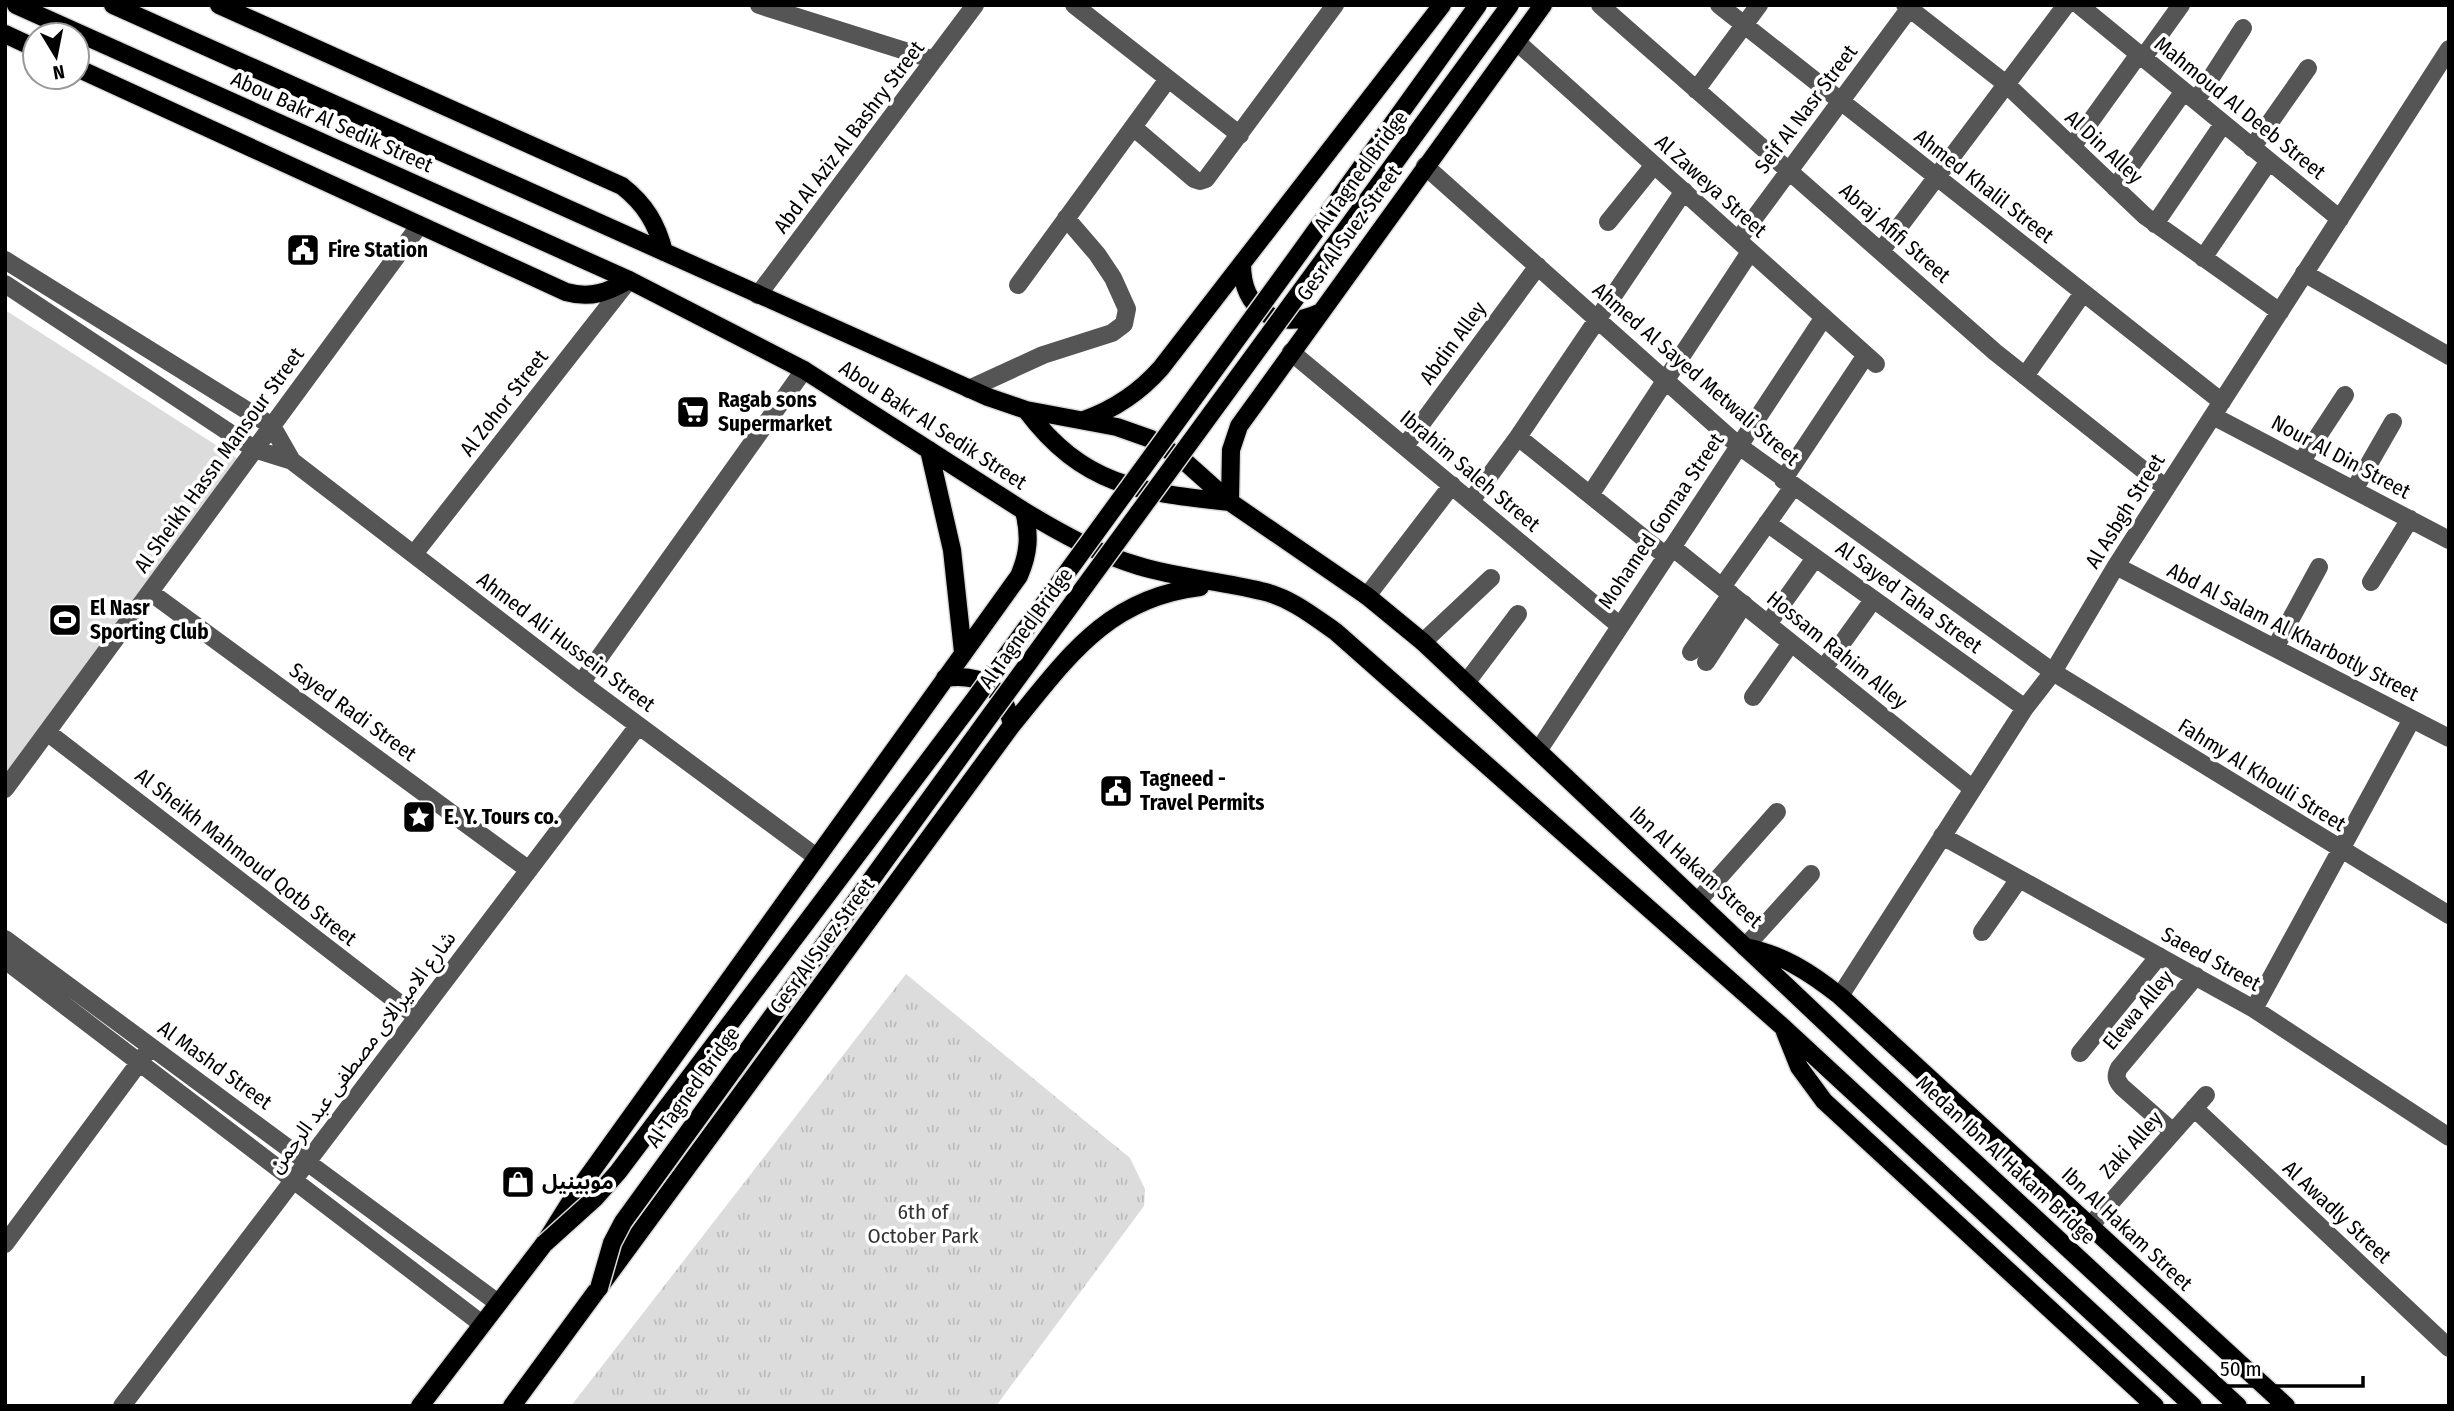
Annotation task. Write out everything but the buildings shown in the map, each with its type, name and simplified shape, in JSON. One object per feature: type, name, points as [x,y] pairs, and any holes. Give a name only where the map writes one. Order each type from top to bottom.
[{"type":"main road","name":"Abou Bakr Al Sedik Street","points":[[16,5],[629,280],[804,370],[1060,533],[1098,551],[1148,569],[1221,584]]},
{"type":"main road","name":"Abou Bakr Al Sedik Street","points":[[113,5],[969,389],[1026,410],[1117,427],[1159,444],[1182,459],[1230,502]]},
{"type":"main road","points":[[219,5],[622,186],[646,209],[664,252]]},
{"type":"main road","points":[[1082,421],[1118,406],[1148,383],[1442,5]]},
{"type":"main road","name":"Al Tagned Bridge","points":[[544,1244],[595,1198],[643,1139],[982,689],[1478,5]]},
{"type":"main road","name":"Al Tagned Bridge","points":[[599,1288],[608,1254],[623,1222],[1510,5]]},
{"type":"main road","name":"Gesr Al Suez Street","points":[[1230,502],[1231,450],[1239,426],[1544,5]]},
{"type":"main road","points":[[5,34],[21,41]]},
{"type":"main road","points":[[91,74],[566,292],[577,295],[601,294],[629,280]]},
{"type":"main road","points":[[1242,264],[1242,280],[1248,295],[1258,308],[1271,317],[1287,321],[1304,320],[1319,313]]},
{"type":"main road","points":[[1026,410],[1067,454],[1118,483],[1157,494],[1230,502]]},
{"type":"main road","points":[[929,450],[953,550],[963,652]]},
{"type":"main road","name":"Ibn Al Hakam Street","points":[[1230,502],[1367,596],[1423,642],[1745,947],[1766,951],[1792,963],[1840,996],[2286,1406]]},
{"type":"main road","points":[[420,1406],[544,1244],[576,1193],[815,856],[1019,576],[1029,544],[1024,510]]},
{"type":"main road","points":[[1221,584],[1263,591],[1301,607],[1336,632],[1784,1028],[2193,1406]]},
{"type":"main road","name":"Gesr Al Suez Street","points":[[512,1406],[1012,725],[1069,655],[1100,626],[1137,603],[1178,589],[1221,584]]},
{"type":"main road","points":[[944,678],[960,676],[990,686],[1005,703],[1012,725]]},
{"type":"main road","name":"Medan Ibn Al Hakam Bridge","points":[[1745,947],[2238,1406]]},
{"type":"main road","points":[[1784,1028],[1799,1067],[1824,1101],[2149,1404]]},
{"type":"street","points":[[759,5],[786,9],[934,60]]},
{"type":"street","name":"Abd Al Aziz Al Bashry Street","points":[[758,295],[975,5]]},
{"type":"street","points":[[1074,5],[1240,135]]},
{"type":"street","points":[[1133,127],[1194,179],[1200,181],[1209,177],[1335,5]]},
{"type":"street","name":"Abraj Afifi Street","points":[[1600,5],[1995,352],[2166,488]]},
{"type":"street","name":"Ahmed Khalil Street","points":[[1719,5],[2083,293],[2217,409]]},
{"type":"street","points":[[1696,90],[1759,5]]},
{"type":"street","points":[[1881,251],[2066,5]]},
{"type":"street","name":"Mahmoud Al Deeb Street","points":[[2079,5],[2340,219]]},
{"type":"street","points":[[2072,147],[2181,5]]},
{"type":"street","name":"Al Din Alley","points":[[1909,6],[2006,84],[2155,224],[2280,312]]},
{"type":"street","name":"Seif Al Nasr Street","points":[[1590,495],[1665,381],[1789,170],[1909,6]]},
{"type":"street","points":[[2115,188],[2243,29]]},
{"type":"street","name":"Al Zaweya Street","points":[[1517,42],[1871,360],[1788,484]]},
{"type":"street","name":"Al Asbgh Street","points":[[1840,996],[2025,708],[2053,672],[2116,566],[2449,48]]},
{"type":"street","points":[[2252,148],[2308,68]]},
{"type":"street","points":[[1018,285],[1168,79]]},
{"type":"street","points":[[2155,224],[2223,124]]},
{"type":"street","points":[[2203,258],[2269,161]]},
{"type":"street","points":[[1608,222],[1654,165]]},
{"type":"street","name":"Ahmed Al Sayed Metwali Street","points":[[1425,166],[1738,446],[2053,672]]},
{"type":"street","points":[[1471,501],[1518,437],[1684,191]]},
{"type":"street","points":[[969,389],[1030,360],[1112,333],[1124,324],[1126,309],[1113,278],[1097,254],[1066,218]]},
{"type":"street","name":"Al Sheikh Hassn Mansour Street","points":[[5,789],[419,226]]},
{"type":"street","name":"Ahmed Ali Hussein Street","points":[[5,260],[272,426],[292,461]]},
{"type":"street","name":"Abdin Alley","points":[[1405,446],[1538,266]]},
{"type":"street","points":[[2304,273],[2449,356]]},
{"type":"street","name":"Al Zohor Street","points":[[414,554],[629,280]]},
{"type":"street","name":"Ahmed Ali Hussein Street","points":[[5,284],[254,449],[292,461],[581,683],[815,856]]},
{"type":"street","points":[[2025,376],[2083,293]]},
{"type":"street","name":"Mohamed Gomaa Street","points":[[1538,751],[1824,317]]},
{"type":"street","name":"Ibrahim Saleh Street","points":[[1291,352],[1619,625]]},
{"type":"street","points":[[581,683],[804,370]]},
{"type":"street","points":[[2301,462],[2345,395]]},
{"type":"street","name":"Nour Al Din Street","points":[[2217,409],[2301,462],[2449,540]]},
{"type":"street","points":[[2354,490],[2393,422]]},
{"type":"street","name":"Hossam Rahim Alley","points":[[1518,437],[1590,495],[1732,595],[1973,789]]},
{"type":"street","points":[[1706,662],[1732,595],[1788,484]]},
{"type":"street","points":[[1367,596],[1452,485]]},
{"type":"street","points":[[2371,582],[2410,519]]},
{"type":"street","name":"Al Sayed Taha Street","points":[[1767,523],[2025,708]]},
{"type":"street","points":[[1768,624],[1815,558]]},
{"type":"street","name":"Abd Al Salam Al Kharbotly Street","points":[[2116,566],[2449,738]]},
{"type":"street","points":[[2275,648],[2319,567]]},
{"type":"street","points":[[1423,642],[1490,578]]},
{"type":"street","name":"Sayed Radi Street","points":[[150,592],[529,870]]},
{"type":"street","points":[[1690,652],[1732,595]]},
{"type":"street","points":[[1824,668],[1873,600]]},
{"type":"street","points":[[1466,683],[1518,614]]},
{"type":"street","points":[[1753,697],[1791,643]]},
{"type":"street","name":"Fahmy Al Khouli Street","points":[[2053,672],[2449,915]]},
{"type":"street","points":[[2255,1009],[2413,719]]},
{"type":"street","name":"شارع الاميرالاى مصطفى عبد الرحمن","points":[[122,1406],[638,726]]},
{"type":"street","name":"Al Sheikh Mahmoud Qotb Street","points":[[47,732],[417,1017]]},
{"type":"street","points":[[1698,902],[1777,812]]},
{"type":"street","name":"Saeed Street","points":[[1942,836],[2255,1009],[2449,1137]]},
{"type":"street","points":[[1745,947],[1811,874]]},
{"type":"street","points":[[1982,932],[2020,879]]},
{"type":"street","name":"Al Mashd Street","points":[[5,939],[498,1303]]},
{"type":"street","points":[[2080,1053],[2159,956]]},
{"type":"street","name":"Al Mashd Street","points":[[5,960],[482,1324]]},
{"type":"street","name":"Elewa Alley","points":[[2173,1132],[2117,1082],[2116,1074],[2196,976]]},
{"type":"street","points":[[5,1244],[151,1047]]},
{"type":"street","name":"Zaki Alley","points":[[2090,1226],[2206,1095]]},
{"type":"street","name":"Al Awadly Street","points":[[2194,1108],[2449,1348]]},
{"type":"green space","name":"El Nasr Sporting Club","points":[[5,310],[244,463],[5,777]]},
{"type":"green space","name":"6th of October Park","points":[[906,974],[1130,1158],[1145,1189],[1144,1206],[996,1406],[571,1406]]},
{"type":"place","name":"Fire Station","points":[[303,250]]},
{"type":"place","name":"Ragab sons Supermarket","points":[[693,412]]},
{"type":"place","name":"El Nasr Sporting Club","points":[[65,620]]},
{"type":"place","name":"Tagneed - Travel Permits","points":[[1116,791]]},
{"type":"place","name":"E. Y. Tours co.","points":[[419,817]]},
{"type":"place","name":"موبينيل","points":[[518,1182]]}]
